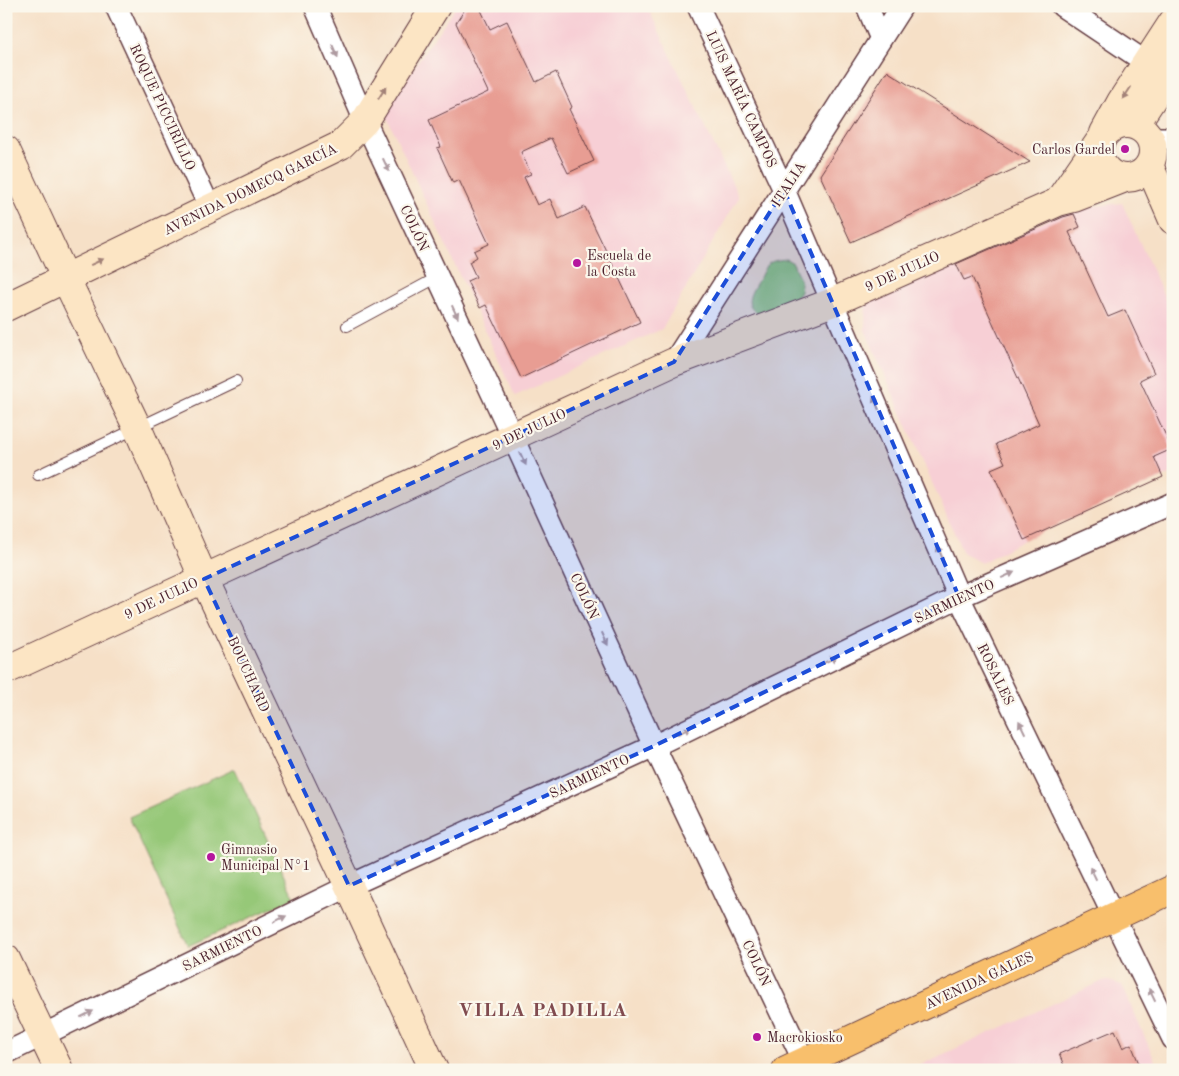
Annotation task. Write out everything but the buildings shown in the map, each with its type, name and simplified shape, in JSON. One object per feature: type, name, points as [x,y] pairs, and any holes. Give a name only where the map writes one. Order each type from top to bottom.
[{"type":"main road","name":"AVENIDA DOMECQ GARCÍA","points":[[6,307],[341,145],[365,121],[436,6]]},
{"type":"main road","points":[[1153,134],[1128,123],[1119,124],[1111,128],[1102,137],[1098,149],[1099,158],[1103,166],[1116,177],[1126,178],[1135,177],[1149,165],[1153,147],[1160,65],[1173,22]]},
{"type":"main road","points":[[1058,202],[1102,137],[1121,102],[1160,65]]},
{"type":"main road","name":"BOUCHARD","points":[[6,150],[137,428],[204,578],[434,1070]]},
{"type":"main road","points":[[1149,165],[1173,220]]},
{"type":"main road","name":"9 DE JULIO","points":[[6,670],[674,362],[833,302],[1058,202],[1074,198],[1126,178]]},
{"type":"main road","name":"AVENIDA GALES","points":[[799,1067],[1173,889]]},
{"type":"main road","points":[[6,958],[59,1070]]},
{"type":"street","name":"ROQUE PICCIRILLO","points":[[116,6],[210,208]]},
{"type":"street","name":"COLÓN","points":[[315,6],[365,121],[512,436],[799,1067]]},
{"type":"street","name":"LUIS MARÍA CAMPOS","points":[[698,6],[784,190],[833,302]]},
{"type":"street","points":[[867,6],[881,39]]},
{"type":"street","name":"ITALIA","points":[[674,362],[902,6]]},
{"type":"street","points":[[1062,6],[1160,65]]},
{"type":"street","name":"ROSALES","points":[[833,302],[959,597],[1173,1039]]},
{"type":"street","name":"SARMIENTO","points":[[6,1053],[349,886],[654,746],[959,597],[1173,503]]},
{"type":"lane","points":[[347,326],[438,277]]},
{"type":"lane","points":[[38,475],[236,381]]},
{"type":"highlighted area","points":[[784,190],[959,597],[654,746],[349,886],[204,579],[674,362]]},
{"type":"shaded area","name":"Escuela de la Costa","points":[[456,6],[647,6],[739,197],[662,329],[515,396],[384,111]]},
{"type":"shaded area","points":[[1122,203],[1173,316],[1173,473],[1024,540],[981,563],[963,553],[865,330],[866,302],[1071,209]]},
{"type":"shaded area","points":[[1105,980],[1122,985],[1159,1070],[909,1070]]},
{"type":"green space","points":[[786,259],[793,263],[801,283],[800,292],[795,299],[761,314],[755,311],[749,303],[750,298],[765,268],[771,262]]},
{"type":"green space","name":"Gimnasio Municipal N°1","points":[[235,769],[294,898],[188,946],[129,817]]},
{"type":"place","name":"Carlos Gardel","points":[[1125,149]]},
{"type":"place","name":"Escuela de la Costa","points":[[577,263]]},
{"type":"place","name":"Gimnasio Municipal N°1","points":[[211,857]]},
{"type":"place","name":"Macrokiosko","points":[[757,1037]]},
{"type":"district","name":"VILLA PADILLA","points":[[543,1009]]}]
